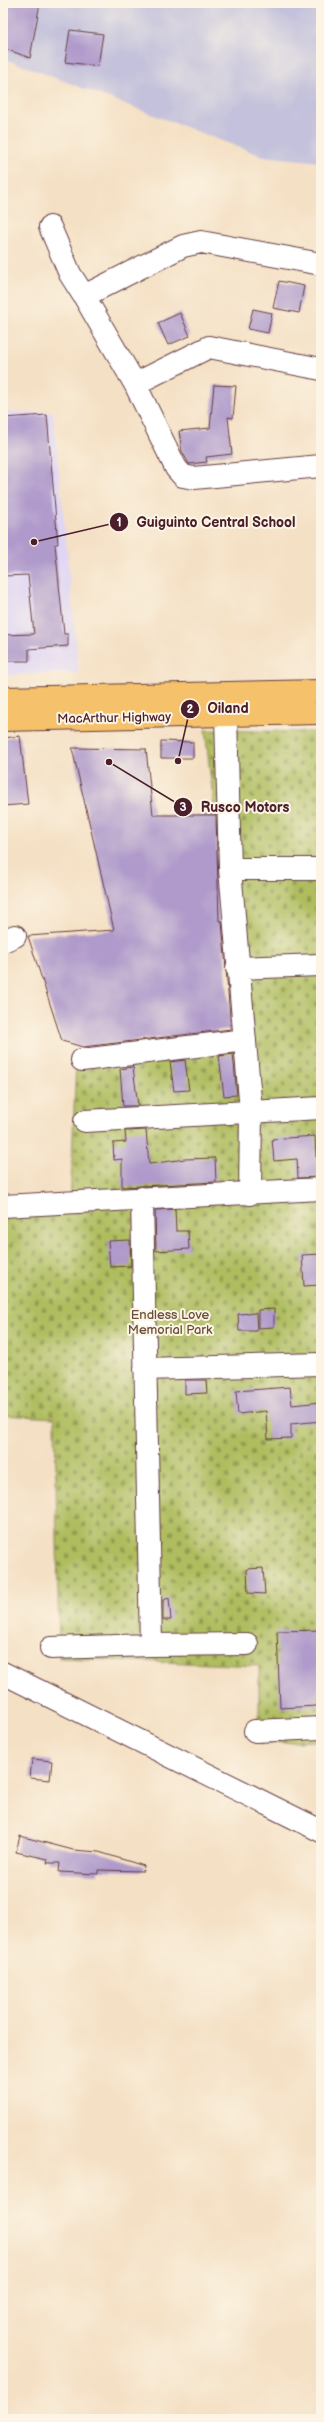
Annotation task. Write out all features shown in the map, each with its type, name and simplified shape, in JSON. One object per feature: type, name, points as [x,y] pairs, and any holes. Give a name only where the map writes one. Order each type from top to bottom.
[{"type":"highway","name":"MacArthur Highway","points":[[3,698],[321,691]]},
{"type":"highway","name":"MacArthur Highway","points":[[3,720],[321,713]]},
{"type":"street","points":[[50,227],[70,274],[135,384],[176,468],[183,476],[194,478],[321,466]]},
{"type":"street","points":[[84,296],[183,246],[201,242],[321,264]]},
{"type":"street","points":[[135,384],[209,347],[321,369]]},
{"type":"street","points":[[226,715],[230,869],[237,968],[251,1111],[250,1194]]},
{"type":"street","points":[[230,869],[321,869]]},
{"type":"street","points":[[237,968],[321,965]]},
{"type":"street","points":[[82,1060],[245,1040]]},
{"type":"street","points":[[85,1121],[321,1108]]},
{"type":"street","points":[[3,1206],[142,1198],[250,1194],[321,1189]]},
{"type":"street","points":[[142,1198],[151,1645]]},
{"type":"street","points":[[145,1369],[321,1364]]},
{"type":"street","points":[[51,1648],[247,1644]]},
{"type":"street","points":[[3,1673],[321,1831]]},
{"type":"street","points":[[255,1731],[321,1728]]},
{"type":"shaded area","points":[[3,3],[321,3],[321,162],[262,156],[3,58]]},
{"type":"shaded area","points":[[3,412],[53,412],[79,673],[3,675]]},
{"type":"green space","name":"Endless Love Memorial Park","points":[[205,730],[321,732],[321,1741],[259,1743],[259,1666],[59,1658],[55,1418],[3,1415],[3,1211],[70,1208],[76,1059],[242,1042]]},
{"type":"building","points":[[7,3],[40,3],[30,58],[3,48],[3,14],[6,15]]},
{"type":"building","points":[[70,30],[103,34],[98,66],[65,62]]},
{"type":"building","points":[[279,281],[304,286],[299,313],[273,308]]},
{"type":"building","points":[[253,309],[272,313],[268,333],[248,329]]},
{"type":"building","points":[[180,313],[190,336],[168,345],[158,323]]},
{"type":"building","points":[[214,385],[236,386],[233,418],[228,417],[232,454],[206,457],[207,462],[189,464],[182,451],[179,431],[210,428]]},
{"type":"building","points":[[47,415],[58,544],[55,544],[64,634],[68,634],[68,646],[29,649],[29,661],[3,661],[3,635],[34,634],[28,575],[3,576],[3,418]]},
{"type":"building","points":[[20,736],[28,804],[3,806],[3,738]]},
{"type":"building","points":[[161,741],[193,742],[193,758],[161,758]]},
{"type":"building","points":[[72,748],[146,749],[153,815],[216,815],[219,921],[222,921],[231,1029],[83,1047],[62,1041],[28,936],[114,930]]},
{"type":"building","points":[[233,1054],[237,1095],[224,1096],[219,1056]]},
{"type":"building","points":[[185,1060],[189,1090],[174,1091],[170,1062]]},
{"type":"building","points":[[133,1067],[138,1106],[123,1106],[120,1069]]},
{"type":"building","points":[[146,1130],[149,1164],[185,1159],[215,1158],[216,1182],[122,1187],[122,1159],[114,1160],[113,1143],[126,1142],[125,1131]]},
{"type":"building","points":[[315,1136],[316,1157],[321,1156],[321,1177],[298,1178],[297,1159],[274,1161],[272,1139]]},
{"type":"building","points":[[175,1209],[176,1231],[188,1231],[189,1249],[156,1251],[155,1210]]},
{"type":"building","points":[[130,1240],[131,1266],[110,1267],[108,1241]]},
{"type":"building","points":[[321,1254],[321,1285],[304,1286],[302,1255]]},
{"type":"building","points":[[274,1309],[274,1327],[258,1328],[258,1310]]},
{"type":"building","points":[[256,1313],[257,1331],[239,1331],[238,1314]]},
{"type":"building","points":[[185,1380],[206,1380],[207,1393],[185,1394]]},
{"type":"building","points":[[290,1387],[292,1405],[321,1402],[321,1421],[291,1424],[291,1438],[268,1439],[266,1411],[238,1414],[236,1391]]},
{"type":"building","points":[[263,1568],[265,1594],[248,1593],[247,1569]]},
{"type":"building","points":[[169,1598],[171,1620],[163,1620],[163,1600]]},
{"type":"building","points":[[321,1630],[321,1689],[318,1689],[317,1706],[280,1708],[277,1631]]},
{"type":"building","points":[[32,1759],[52,1761],[50,1780],[30,1778]]},
{"type":"building","points":[[20,1836],[73,1850],[99,1852],[144,1866],[143,1871],[98,1870],[98,1874],[59,1872],[60,1863],[47,1863],[48,1859],[16,1852]]},
{"type":"place","name":"Guiguinto Central School","points":[[34,542]]},
{"type":"place","name":"Oiland","points":[[178,761]]},
{"type":"place","name":"Rusco Motors","points":[[109,762]]}]
